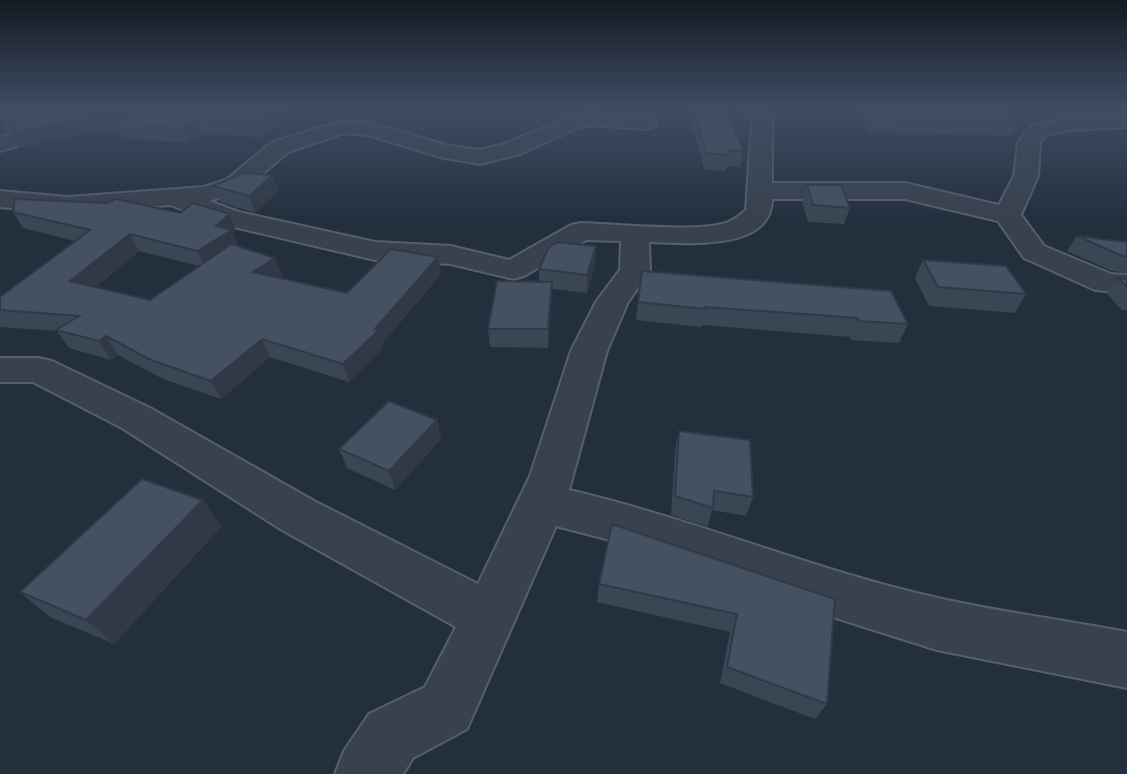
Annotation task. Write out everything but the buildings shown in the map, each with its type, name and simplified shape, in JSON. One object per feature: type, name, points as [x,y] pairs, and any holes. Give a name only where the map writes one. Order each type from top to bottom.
[{"type":"street","points":[[0,199],[68,205],[206,194],[235,185],[283,146]]},
{"type":"street","points":[[428,146],[480,157],[519,146]]},
{"type":"street","points":[[175,198],[232,218],[375,251],[451,255],[513,270],[581,232],[698,234],[732,231],[746,224],[759,212],[762,146]]},
{"type":"street","points":[[1007,215],[1026,176],[1028,146]]},
{"type":"street","points":[[761,191],[905,191],[1007,215],[1034,252],[1106,283],[1127,284]]},
{"type":"street","points":[[367,774],[391,736],[446,708],[542,503],[589,351],[612,302],[635,271],[635,233]]},
{"type":"street","points":[[0,370],[39,370],[136,418],[299,516],[489,617]]},
{"type":"street","points":[[542,503],[631,525],[798,582],[937,624],[1127,660]]}]
